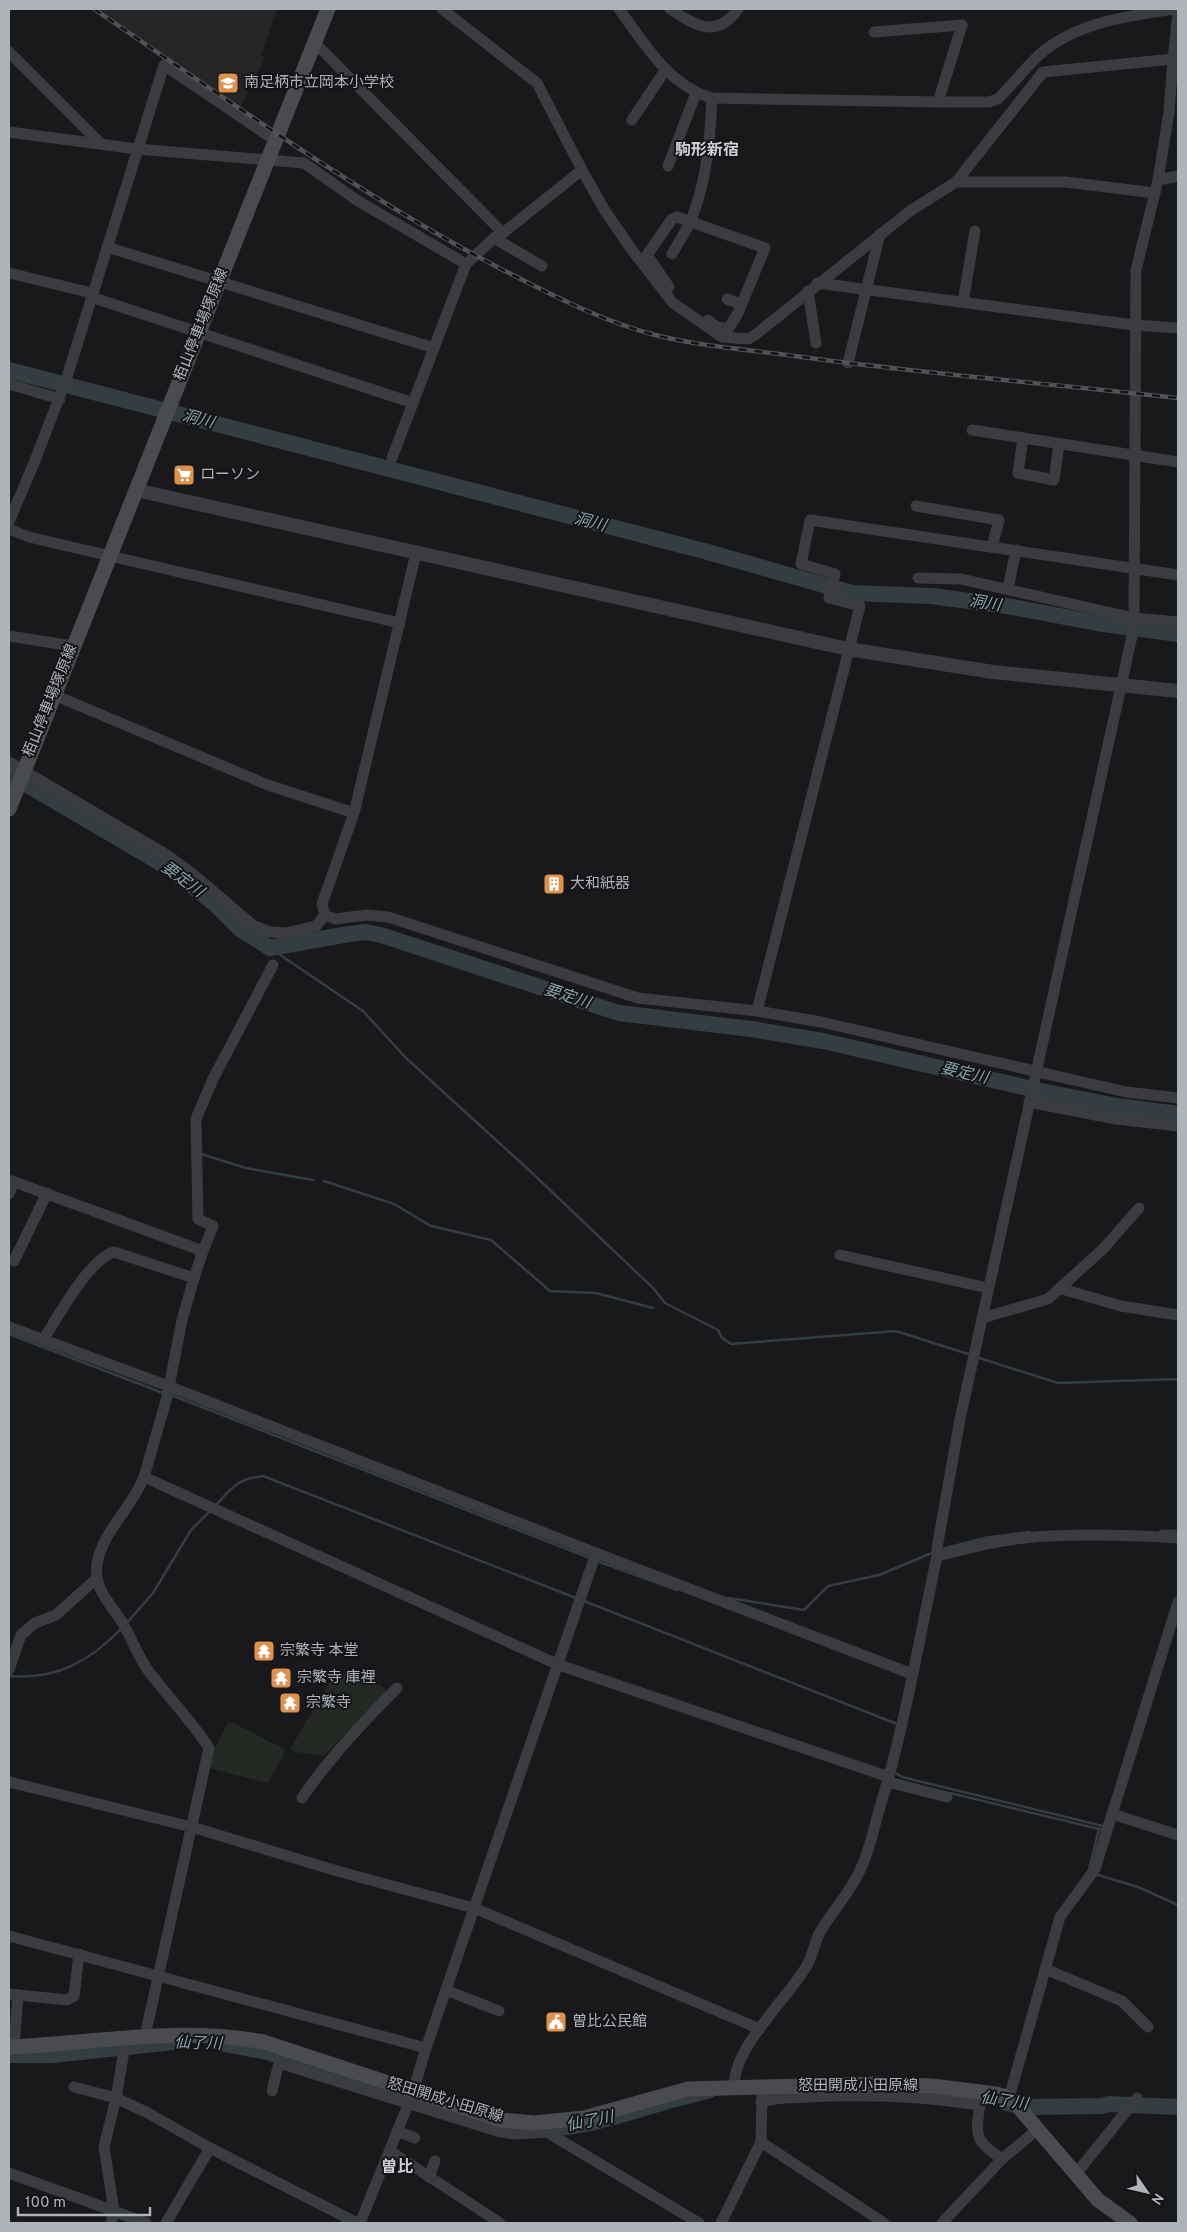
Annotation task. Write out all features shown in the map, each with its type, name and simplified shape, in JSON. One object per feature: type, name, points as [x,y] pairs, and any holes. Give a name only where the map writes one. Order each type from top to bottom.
[{"type":"main road","name":"栢山停車場塚原線","points":[[11,802],[328,9]]},
{"type":"main road","name":"怒田開成小田原線","points":[[11,2047],[123,2043],[145,2036],[182,2034],[223,2036],[264,2042],[280,2056],[411,2097],[501,2120],[534,2123],[549,2127],[688,2090],[735,2088],[762,2094],[879,2084],[932,2086],[996,2094],[1008,2098]]},
{"type":"main road","points":[[1008,2098],[1025,2114],[1098,2200],[1130,2223]]},
{"type":"street","points":[[442,9],[537,83],[605,211],[673,303],[722,337],[748,339],[910,211],[956,182],[1043,72],[1176,59]]},
{"type":"street","points":[[619,9],[666,69],[684,86],[696,93],[712,98],[938,102],[989,102],[998,99],[1039,55],[1080,29],[1124,16],[1175,9]]},
{"type":"street","points":[[670,9],[687,20],[708,28],[719,26],[728,21],[738,9]]},
{"type":"street","points":[[687,20],[693,9]]},
{"type":"street","points":[[735,2088],[734,2080],[737,2066],[760,2029],[807,1966],[819,1934],[862,1868],[889,1778],[912,1674],[937,1553],[960,1419],[972,1362],[1132,636],[1134,619],[1134,325],[1136,270],[1158,180],[1176,59],[1178,14]]},
{"type":"street","points":[[874,32],[962,25],[938,102]]},
{"type":"street","points":[[314,42],[498,236],[542,266]]},
{"type":"street","points":[[9,52],[100,143]]},
{"type":"street","points":[[9,522],[60,399],[164,65],[276,141]]},
{"type":"street","points":[[632,120],[666,69]]},
{"type":"street","points":[[668,166],[696,93]]},
{"type":"street","points":[[672,254],[690,221],[700,192],[710,145],[712,98]]},
{"type":"street","points":[[9,132],[138,149],[304,163],[358,201],[466,264]]},
{"type":"street","points":[[392,458],[466,264],[498,236],[582,170]]},
{"type":"street","points":[[1158,180],[1178,176]]},
{"type":"street","points":[[956,182],[1066,182],[1155,193]]},
{"type":"street","points":[[673,303],[672,291],[647,255],[672,219],[680,218],[690,221],[765,248],[728,329],[717,327],[690,308],[685,311]]},
{"type":"street","points":[[963,302],[975,231]]},
{"type":"street","points":[[848,363],[880,234]]},
{"type":"street","points":[[107,246],[434,348]]},
{"type":"street","points":[[9,274],[92,295],[198,333],[413,403]]},
{"type":"street","points":[[813,287],[866,290],[1134,325],[1178,328]]},
{"type":"street","points":[[813,287],[816,343]]},
{"type":"street","points":[[727,298],[741,304]]},
{"type":"street","points":[[9,384],[60,399]]},
{"type":"street","points":[[972,430],[1178,462]]},
{"type":"street","points":[[1024,438],[1018,473],[1054,480],[1059,444]]},
{"type":"street","points":[[136,490],[848,649],[993,672],[1178,691]]},
{"type":"street","points":[[916,506],[999,520],[992,547]]},
{"type":"street","points":[[757,1011],[860,606],[829,598],[835,574],[800,564],[810,520],[1178,576]]},
{"type":"street","points":[[9,529],[29,536],[110,556],[400,623]]},
{"type":"street","points":[[1008,588],[1016,550]]},
{"type":"street","points":[[416,553],[354,813],[322,904],[322,911],[325,916],[335,919],[367,915],[388,917],[638,998],[757,1011],[821,1022],[1034,1076],[1126,1092],[1178,1098]]},
{"type":"street","points":[[918,578],[961,579],[1008,588],[1134,619],[1178,622]]},
{"type":"street","points":[[9,636],[73,646]]},
{"type":"street","points":[[54,696],[268,785],[354,813]]},
{"type":"street","points":[[9,762],[167,856],[194,875],[254,926],[270,932],[286,933],[316,926],[325,916]]},
{"type":"street","points":[[145,2036],[208,1748],[146,1667],[124,1626],[100,1588],[97,1578],[98,1564],[102,1548],[126,1506],[139,1489],[144,1477],[168,1391],[182,1320],[194,1278],[213,1226],[198,1219],[196,1118],[213,1079],[273,965]]},
{"type":"street","points":[[1029,1101],[1116,1119],[1178,1126]]},
{"type":"street","points":[[9,1194],[12,1181],[203,1251]]},
{"type":"street","points":[[14,1261],[47,1193]]},
{"type":"street","points":[[982,1318],[1048,1300],[1104,1248],[1139,1208]]},
{"type":"street","points":[[43,1340],[76,1288],[104,1255],[114,1252],[194,1278]]},
{"type":"street","points":[[840,1254],[988,1288]]},
{"type":"street","points":[[1062,1288],[1121,1306],[1178,1315]]},
{"type":"street","points":[[9,1327],[168,1391],[508,1519],[594,1559],[718,1599],[912,1674]]},
{"type":"street","points":[[144,1477],[558,1665],[947,1796]]},
{"type":"street","points":[[937,1553],[1024,1538],[1089,1536],[1178,1538]]},
{"type":"street","points":[[74,2087],[116,2098],[148,2113],[210,2148],[358,2223],[390,2151],[411,2097],[426,2048],[594,1559]]},
{"type":"street","points":[[9,1670],[21,1635],[35,1623],[56,1615],[97,1578]]},
{"type":"street","points":[[1008,2098],[1060,1917],[1091,1873],[1112,1814],[1178,1602]]},
{"type":"street","points":[[302,1798],[322,1770],[397,1688]]},
{"type":"street","points":[[9,1782],[192,1827],[337,1871],[474,1908],[760,2029]]},
{"type":"street","points":[[1112,1814],[1178,1835]]},
{"type":"street","points":[[9,1936],[79,1954],[102,1955],[157,1976],[426,2048]]},
{"type":"street","points":[[11,2047],[13,1994],[67,2000],[74,1996],[79,1954]]},
{"type":"street","points":[[1045,1969],[1122,2001],[1148,2027]]},
{"type":"street","points":[[446,1990],[499,2011]]},
{"type":"street","points":[[111,2223],[114,2211],[104,2147],[116,2098],[123,2043]]},
{"type":"street","points":[[272,2091],[280,2056]]},
{"type":"street","points":[[722,2223],[761,2142],[762,2094],[936,2098],[980,2105],[976,2134],[983,2147],[1002,2159]]},
{"type":"street","points":[[1075,2175],[1137,2098]]},
{"type":"street","points":[[549,2127],[699,2223]]},
{"type":"street","points":[[942,2223],[1002,2159],[1037,2130]]},
{"type":"street","points":[[397,2131],[415,2138]]},
{"type":"street","points":[[761,2142],[884,2223]]},
{"type":"street","points":[[166,2223],[210,2148]]},
{"type":"street","points":[[390,2151],[500,2223]]},
{"type":"street","points":[[429,2177],[434,2161]]},
{"type":"street","points":[[9,2174],[146,2223]]},
{"type":"shaded area","name":"南足柄市立岡本小学校","points":[[95,9],[277,9],[261,56],[265,57],[240,108]]},
{"type":"shaded area","points":[[337,1670],[344,1674],[364,1675],[387,1690],[324,1756],[296,1752],[290,1749]]},
{"type":"shaded area","points":[[229,1721],[286,1750],[268,1783],[209,1768],[212,1754]]},
{"type":"waterway","name":"洞川","points":[[9,370],[704,551],[852,593],[931,596],[1007,606],[1097,623],[1178,634]]},
{"type":"waterway","name":"要定川","points":[[9,774],[169,868],[215,904],[240,929],[270,948],[365,932],[381,935],[619,1013],[751,1029],[823,1041],[1041,1091],[1117,1106],[1178,1114]]},
{"type":"waterway","points":[[270,948],[363,1011],[405,1057],[529,1170],[654,1289],[665,1303],[718,1330],[722,1338],[731,1344],[896,1331],[971,1355]]},
{"type":"waterway","points":[[201,1154],[246,1168],[313,1180]]},
{"type":"waterway","points":[[324,1181],[394,1204],[431,1226],[491,1240],[550,1291],[596,1293],[653,1308]]},
{"type":"waterway","points":[[9,1334],[163,1393]]},
{"type":"waterway","points":[[976,1357],[1058,1383],[1178,1379]]},
{"type":"waterway","points":[[171,1395],[590,1558]]},
{"type":"waterway","points":[[216,1505],[236,1485],[247,1479],[263,1476],[576,1598]]},
{"type":"waterway","points":[[126,1624],[153,1593],[191,1530],[210,1511]]},
{"type":"waterway","points":[[1160,1531],[1178,1531]]},
{"type":"waterway","points":[[939,1550],[984,1538],[1029,1532]]},
{"type":"waterway","points":[[729,1598],[804,1610],[828,1586],[879,1575],[934,1552]]},
{"type":"waterway","points":[[597,1561],[677,1590]]},
{"type":"waterway","points":[[584,1601],[897,1724]]},
{"type":"waterway","points":[[9,1676],[42,1675],[72,1666],[98,1650],[122,1628]]},
{"type":"waterway","points":[[894,1772],[902,1777],[1103,1826],[1102,1830],[1099,1829],[1089,1869]]},
{"type":"waterway","points":[[950,1793],[1099,1829]]},
{"type":"waterway","points":[[1095,1874],[1138,1887],[1178,1905]]},
{"type":"waterway","name":"仙了川","points":[[9,2055],[53,2055],[173,2042]]},
{"type":"waterway","name":"仙了川","points":[[225,2044],[267,2052],[415,2100]]},
{"type":"waterway","name":"仙了川","points":[[532,2129],[567,2127],[616,2117],[710,2090]]},
{"type":"waterway","name":"仙了川","points":[[1006,2103],[1026,2107],[1102,2106],[1108,2104],[1178,2107]]},
{"type":"railway","points":[[94,9],[295,146],[397,210],[503,270],[577,307],[615,322],[655,335],[691,343],[728,348],[896,369],[1178,398]]},
{"type":"place","name":"南足柄市立岡本小学校","points":[[228,83]]},
{"type":"place","name":"ローソン","points":[[184,475]]},
{"type":"place","name":"大和紙器","points":[[554,884]]},
{"type":"place","name":"宗繁寺 本堂","points":[[264,1651]]},
{"type":"place","name":"宗繁寺 庫裡","points":[[281,1678]]},
{"type":"place","name":"宗繁寺","points":[[290,1703]]},
{"type":"place","name":"曽比公民館","points":[[556,2022]]},
{"type":"district","name":"駒形新宿","points":[[707,151]]},
{"type":"district","name":"曽比","points":[[397,2168]]}]
